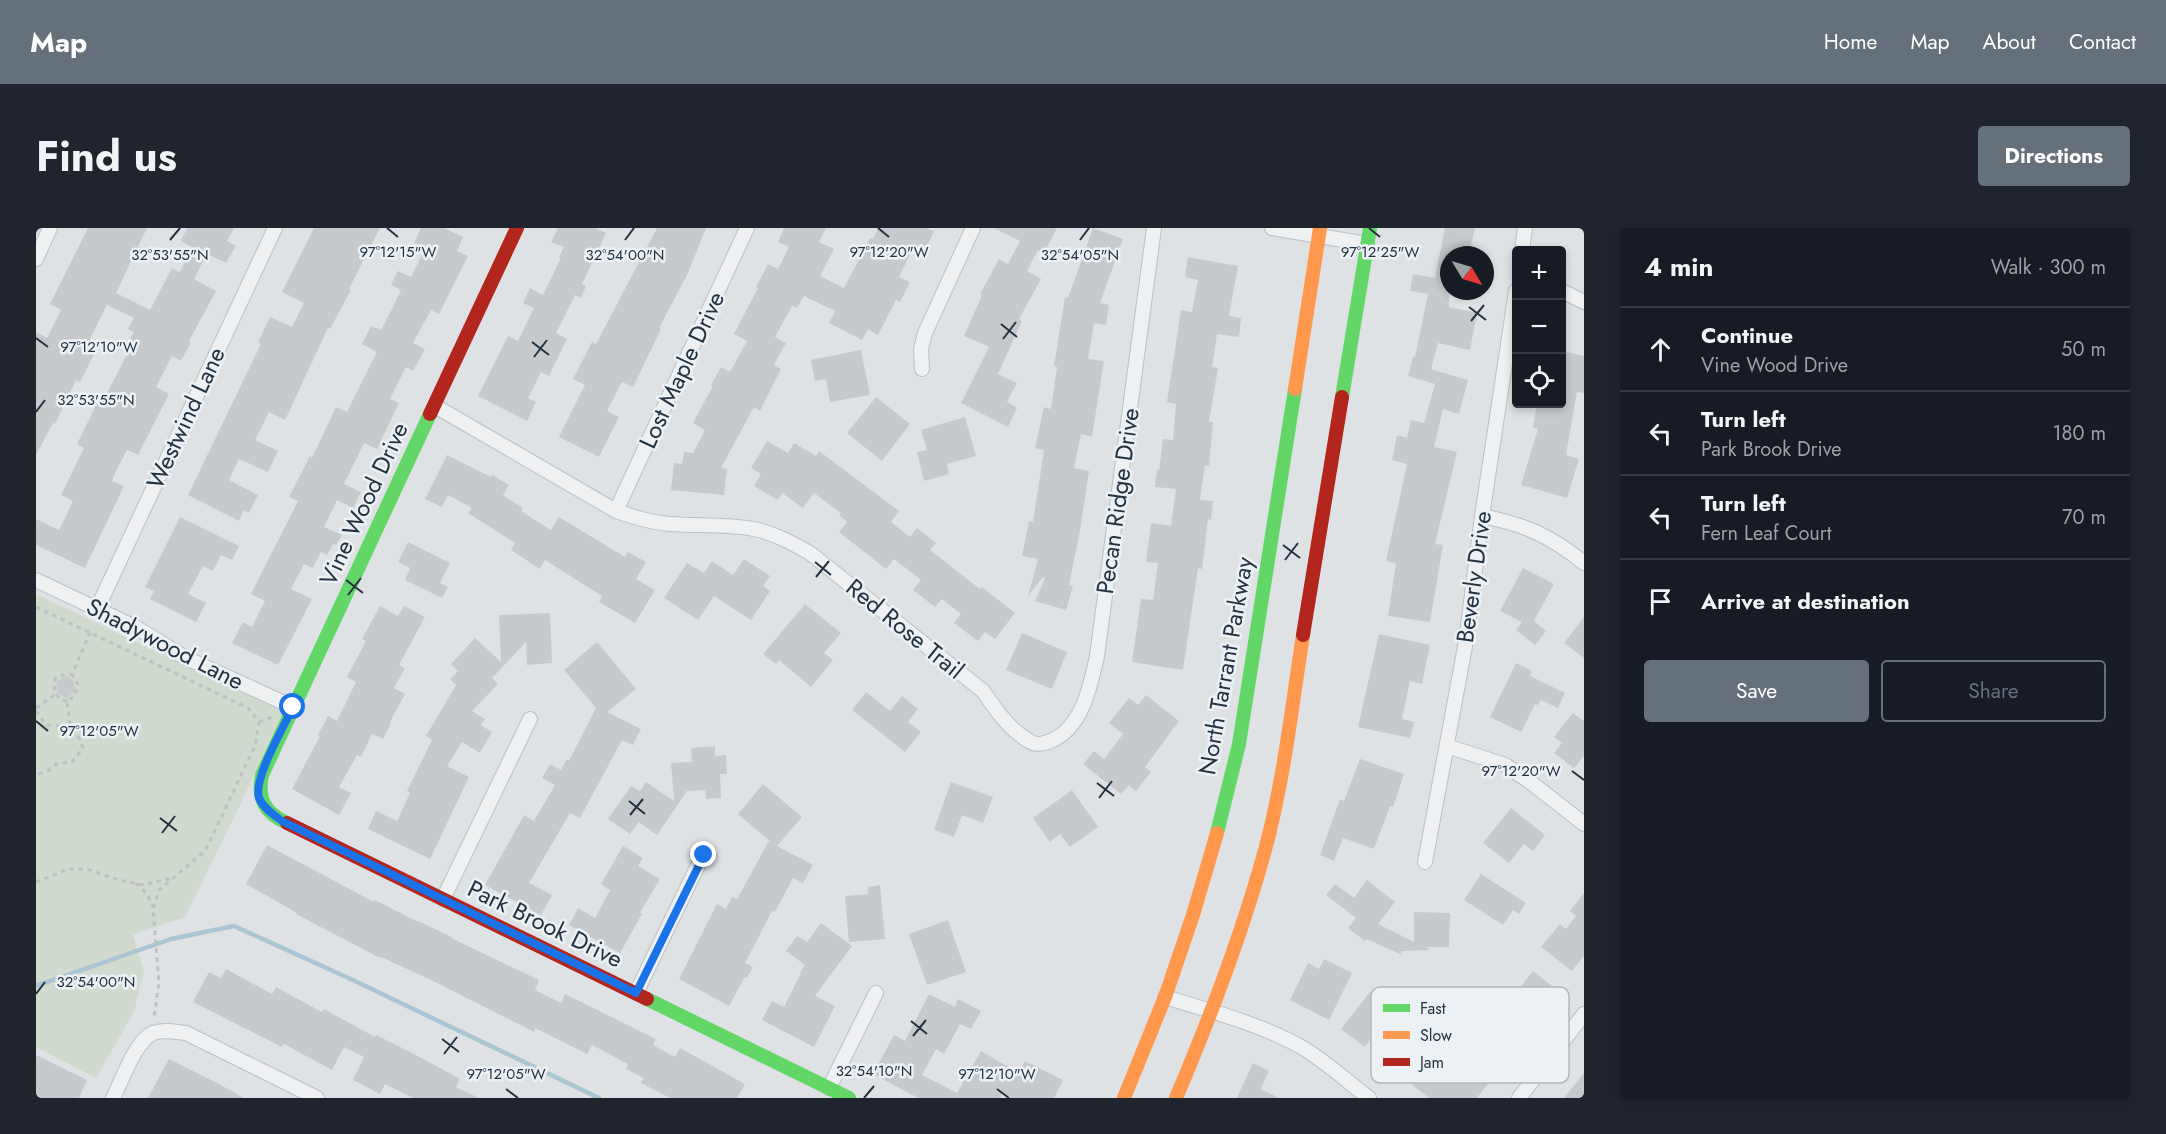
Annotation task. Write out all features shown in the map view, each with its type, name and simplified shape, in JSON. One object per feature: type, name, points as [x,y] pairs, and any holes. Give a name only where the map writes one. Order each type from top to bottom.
[{"type":"main road","name":"Vine Wood Drive","points":[[260,800],[258,790],[262,775],[517,228]]},
{"type":"main road","points":[[1176,1098],[1212,1012],[1265,849],[1279,782],[1370,228]]},
{"type":"main road","name":"North Tarrant Parkway","points":[[1124,1098],[1165,997],[1193,915],[1218,831],[1239,744],[1319,231]]},
{"type":"main road","name":"Park Brook Drive","points":[[260,800],[267,810],[282,821],[849,1098]]},
{"type":"street","points":[[36,259],[51,228]]},
{"type":"street","name":"Westwind Lane","points":[[97,609],[275,228]]},
{"type":"street","name":"Lost Maple Drive","points":[[616,511],[747,228]]},
{"type":"street","points":[[922,369],[921,349],[924,333],[973,228]]},
{"type":"street","name":"Pecan Ridge Drive","points":[[1033,744],[1046,744],[1064,735],[1084,705],[1091,683],[1154,228]]},
{"type":"street","points":[[1272,228],[1319,231],[1367,244]]},
{"type":"street","points":[[1523,246],[1525,228]]},
{"type":"street","points":[[1566,293],[1584,302]]},
{"type":"street","name":"Beverly Drive","points":[[1425,862],[1466,642],[1482,516],[1515,300]]},
{"type":"street","name":"Red Rose Trail","points":[[435,406],[616,511],[669,524],[754,529],[773,534],[810,553],[983,691],[999,714],[1033,744]]},
{"type":"street","points":[[1482,516],[1523,526],[1543,534],[1559,543],[1584,563]]},
{"type":"street","name":"Shadywood Lane","points":[[36,580],[136,628],[186,658],[293,707]]},
{"type":"street","points":[[443,900],[530,719]]},
{"type":"street","points":[[1447,746],[1504,765],[1529,781],[1584,824]]},
{"type":"street","points":[[636,993],[704,855]]},
{"type":"street","points":[[828,1088],[876,993]]},
{"type":"street","points":[[1165,997],[1212,1012],[1301,1047],[1369,1098]]},
{"type":"street","points":[[1569,1033],[1584,1014]]},
{"type":"street","points":[[114,1098],[138,1045],[153,1032],[166,1031],[186,1033],[317,1098]]},
{"type":"street","points":[[1519,1098],[1531,1083]]},
{"type":"path","points":[[36,607],[248,708],[260,722],[255,746],[205,851],[159,890],[153,909]]},
{"type":"path","points":[[73,675],[66,674],[56,677],[54,685],[60,700],[67,701],[75,696],[78,685],[73,675],[90,633]]},
{"type":"path","points":[[56,694],[36,710],[46,725],[70,726]]},
{"type":"path","points":[[36,775],[49,770],[56,764],[72,762],[82,748],[78,735],[70,726],[67,701]]},
{"type":"path","points":[[36,882],[69,869],[87,869],[119,880],[144,885],[177,876]]},
{"type":"path","points":[[135,883],[147,894],[153,909],[159,983],[154,1006],[153,1032]]},
{"type":"shaded area","points":[[36,594],[283,712],[185,917],[133,935],[144,971],[134,1012],[96,1078],[36,1047]]},
{"type":"building","points":[[88,228],[147,228],[116,293],[150,310],[172,268],[180,272],[192,247],[181,241],[187,228],[234,228],[227,241],[236,246],[226,263],[207,254],[194,279],[216,291],[181,361],[172,356],[156,387],[169,394],[138,455],[127,450],[116,471],[112,481],[124,486],[85,568],[36,545],[36,519],[59,530],[73,501],[61,495],[84,448],[77,444],[97,403],[101,405],[129,350],[125,348],[134,332],[128,329],[134,318],[107,305],[90,339],[99,344],[80,382],[76,380],[55,424],[53,423],[36,455],[36,332],[47,338],[61,310],[50,304]]},
{"type":"building","points":[[314,228],[380,228],[349,289],[351,290],[330,329],[328,328],[285,420],[269,412],[255,440],[278,451],[268,472],[239,459],[229,480],[258,495],[249,513],[244,510],[239,521],[188,495],[261,344],[258,342],[270,317],[292,327],[304,303],[282,292]]},
{"type":"building","points":[[421,228],[444,228],[463,237],[457,251],[468,256],[439,314],[431,310],[413,343],[425,349],[413,371],[406,367],[390,399],[399,403],[377,449],[364,443],[344,484],[361,492],[353,508],[337,500],[324,527],[342,535],[327,555],[321,552],[313,568],[304,564],[291,589],[312,599],[278,665],[232,643],[243,622],[252,627],[265,601],[251,594],[298,501],[289,497],[310,456],[312,458],[336,407],[347,412],[377,352],[362,344],[371,326],[381,330],[392,309],[401,290],[391,285],[398,271],[411,277],[425,249],[414,243]]},
{"type":"building","points":[[558,228],[595,228],[606,233],[582,284],[586,286],[581,298],[575,295],[556,333],[567,339],[549,376],[541,372],[528,398],[536,402],[527,421],[478,396],[508,336],[518,341],[534,308],[523,303],[530,288],[543,295],[561,258],[559,257],[564,247],[551,242]]},
{"type":"building","points":[[657,228],[706,228],[687,275],[659,328],[661,329],[633,387],[622,382],[607,411],[619,417],[599,457],[559,437],[585,385],[573,379],[592,342],[596,344]]},
{"type":"building","points":[[784,228],[826,228],[819,242],[834,249],[820,276],[844,288],[870,238],[873,239],[878,228],[926,228],[934,231],[925,251],[914,246],[899,277],[910,282],[900,302],[896,300],[878,335],[868,329],[862,340],[829,323],[835,311],[804,296],[797,308],[792,306],[775,337],[786,343],[774,365],[781,369],[760,411],[754,407],[721,468],[727,469],[724,495],[671,490],[674,463],[682,464],[684,452],[693,453],[705,430],[693,423],[713,386],[711,385],[721,367],[730,372],[747,341],[734,334],[758,288],[756,287],[768,264],[778,269],[789,247],[778,242]]},
{"type":"building","points":[[994,228],[1057,228],[1044,253],[1038,250],[1027,271],[1041,279],[1019,319],[1022,321],[998,374],[1017,383],[1007,402],[1017,408],[1008,427],[961,403],[989,347],[964,336],[982,295],[980,294],[999,259],[1008,264],[1020,241]]},
{"type":"building","points":[[1093,228],[1123,239],[1100,303],[1109,305],[1106,325],[1094,323],[1088,359],[1104,361],[1092,437],[1081,434],[1074,468],[1089,471],[1069,585],[1073,586],[1066,610],[1035,601],[1045,578],[1043,577],[1028,596],[1038,559],[1022,556],[1029,521],[1033,522],[1044,450],[1035,448],[1044,407],[1051,409],[1057,367],[1054,366],[1065,297],[1068,298]]},
{"type":"building","points":[[1445,228],[1475,228],[1471,246],[1441,246]]},
{"type":"building","points":[[1440,253],[1440,300],[1449,300],[1449,307],[1477,313],[1470,350],[1438,343],[1431,369],[1468,380],[1459,414],[1443,409],[1434,447],[1457,452],[1435,544],[1443,545],[1430,622],[1388,616],[1396,563],[1386,561],[1407,464],[1392,460],[1397,435],[1407,438],[1411,420],[1424,423],[1435,384],[1408,376],[1413,357],[1415,357],[1428,294],[1410,291],[1413,274],[1435,278]]},
{"type":"building","points":[[1188,257],[1238,266],[1229,316],[1241,318],[1239,337],[1217,334],[1212,367],[1218,368],[1209,422],[1213,422],[1209,466],[1205,465],[1200,500],[1213,501],[1211,520],[1208,519],[1202,569],[1198,568],[1183,670],[1132,662],[1141,599],[1153,600],[1158,563],[1146,562],[1151,523],[1171,526],[1176,489],[1155,487],[1163,439],[1173,440],[1176,404],[1167,402],[1181,310],[1192,312],[1198,280],[1185,277]]},
{"type":"building","points":[[861,350],[870,395],[830,402],[826,379],[815,381],[811,360]]},
{"type":"building","points":[[1566,352],[1584,356],[1584,393],[1577,392],[1566,455],[1579,459],[1567,498],[1521,485],[1538,429],[1533,428],[1536,408],[1566,408]]},
{"type":"building","points":[[876,397],[910,424],[882,461],[847,433]]},
{"type":"building","points":[[965,417],[976,456],[947,464],[949,474],[924,481],[917,452],[927,450],[921,430]]},
{"type":"building","points":[[767,441],[788,453],[794,443],[816,456],[819,451],[899,511],[891,522],[910,537],[917,528],[936,543],[930,550],[1015,613],[995,639],[985,632],[978,641],[954,623],[961,614],[942,599],[935,607],[913,590],[921,580],[894,559],[886,569],[839,532],[847,522],[839,515],[841,513],[814,493],[803,508],[782,493],[778,500],[754,486],[761,474],[751,468]]},
{"type":"building","points":[[447,455],[509,485],[503,495],[523,508],[521,511],[551,530],[559,517],[625,557],[628,552],[646,562],[636,579],[655,590],[635,623],[599,602],[602,596],[545,560],[540,569],[511,550],[515,543],[468,513],[472,508],[448,495],[442,507],[425,499]]},
{"type":"building","points":[[180,517],[239,546],[232,560],[221,555],[213,571],[203,566],[188,594],[206,603],[196,622],[150,599],[154,591],[145,587]]},
{"type":"building","points":[[408,542],[450,563],[440,583],[448,587],[442,598],[405,580],[410,568],[398,562]]},
{"type":"building","points":[[744,559],[770,576],[763,586],[770,591],[751,620],[714,596],[698,620],[664,598],[687,563],[704,573],[712,561],[733,575]]},
{"type":"building","points":[[1523,568],[1554,584],[1534,621],[1546,631],[1535,645],[1516,630],[1522,622],[1500,611]]},
{"type":"building","points":[[805,604],[841,633],[824,653],[833,660],[811,687],[779,660],[776,664],[763,654]]},
{"type":"building","points":[[380,606],[398,616],[404,606],[425,617],[399,665],[405,668],[394,688],[405,694],[383,739],[372,734],[361,757],[357,755],[339,787],[351,793],[339,815],[292,789],[328,716],[337,721],[356,682],[347,677],[366,641],[362,639]]},
{"type":"building","points":[[550,613],[552,663],[527,665],[526,642],[492,678],[498,684],[472,711],[485,719],[481,725],[492,732],[480,753],[462,742],[447,766],[469,777],[430,859],[368,829],[376,811],[397,821],[410,793],[407,791],[432,740],[426,736],[456,685],[450,679],[458,671],[451,664],[475,638],[501,662],[499,615]]},
{"type":"building","points":[[1584,617],[1584,658],[1564,643]]},
{"type":"building","points":[[1022,633],[1067,652],[1052,689],[1006,670]]},
{"type":"building","points":[[1379,634],[1430,645],[1422,684],[1410,681],[1402,719],[1414,722],[1410,738],[1358,727]]},
{"type":"building","points":[[597,642],[636,689],[607,712],[641,729],[633,745],[622,740],[580,818],[570,813],[529,883],[552,895],[541,915],[485,885],[524,815],[534,821],[555,785],[542,778],[550,764],[561,770],[567,759],[569,761],[596,708],[564,670]]},
{"type":"building","points":[[1516,663],[1532,671],[1530,676],[1565,693],[1558,708],[1541,700],[1538,705],[1535,704],[1521,732],[1490,717]]},
{"type":"building","points":[[66,676],[74,681],[75,692],[66,698],[57,693],[56,682]]},
{"type":"building","points":[[866,692],[890,711],[902,696],[918,709],[908,722],[921,732],[905,752],[852,710]]},
{"type":"building","points":[[1146,695],[1179,721],[1145,767],[1151,772],[1136,791],[1129,785],[1121,794],[1083,764],[1094,751],[1104,759],[1123,734],[1109,723],[1129,698],[1138,705]]},
{"type":"building","points":[[1573,713],[1584,721],[1584,756],[1574,768],[1554,753],[1562,743],[1554,737]]},
{"type":"building","points":[[715,746],[715,756],[726,755],[727,774],[720,774],[721,798],[706,799],[705,790],[687,791],[657,835],[639,822],[630,834],[608,819],[631,786],[640,791],[646,782],[674,801],[671,763],[692,762],[691,748]]},
{"type":"building","points":[[1360,759],[1404,774],[1393,807],[1390,806],[1374,849],[1343,838],[1334,861],[1320,855],[1340,799],[1344,801]]},
{"type":"building","points":[[951,782],[993,797],[983,823],[962,815],[954,837],[934,830]]},
{"type":"building","points":[[763,784],[802,817],[777,846],[813,865],[803,883],[793,878],[775,912],[772,911],[745,963],[753,967],[729,1006],[679,979],[717,904],[726,909],[732,897],[737,899],[769,841],[772,843],[738,814]]},
{"type":"building","points":[[1072,790],[1098,827],[1070,847],[1060,834],[1050,842],[1033,818]]},
{"type":"building","points":[[1511,808],[1545,835],[1533,851],[1524,844],[1509,863],[1483,843]]},
{"type":"building","points":[[267,845],[374,902],[375,900],[539,980],[535,990],[561,1003],[565,994],[656,1039],[653,1045],[675,1057],[680,1048],[745,1084],[737,1098],[670,1098],[641,1083],[644,1078],[626,1069],[628,1064],[592,1045],[587,1054],[535,1028],[534,1032],[431,980],[380,958],[296,914],[246,884]]},
{"type":"building","points":[[623,846],[643,858],[638,866],[660,879],[620,953],[569,925],[578,908],[595,918],[610,890],[601,884]]},
{"type":"building","points":[[1481,874],[1526,903],[1519,914],[1513,910],[1503,925],[1464,900]]},
{"type":"building","points":[[1367,880],[1395,902],[1378,924],[1414,942],[1414,912],[1450,913],[1449,947],[1425,947],[1430,950],[1402,951],[1400,954],[1367,939],[1365,941],[1348,928],[1356,918],[1326,895],[1335,884],[1354,898]]},
{"type":"building","points":[[880,885],[885,939],[849,942],[845,896],[868,894],[868,887]]},
{"type":"building","points":[[1584,893],[1584,956],[1572,971],[1541,947],[1560,924],[1566,929],[1576,916],[1570,911]]},
{"type":"building","points":[[948,920],[966,972],[927,985],[909,934]]},
{"type":"building","points":[[821,923],[852,946],[815,996],[835,1006],[814,1047],[762,1020],[772,1001],[784,1007],[805,965],[786,951],[797,936],[807,942]]},
{"type":"building","points":[[1324,959],[1352,973],[1329,1020],[1290,1000],[1308,963],[1319,969]]},
{"type":"building","points":[[226,969],[272,994],[276,987],[322,1012],[324,1009],[375,1037],[376,1035],[414,1054],[460,1079],[456,1087],[479,1098],[413,1098],[385,1084],[380,1094],[353,1080],[364,1057],[344,1047],[332,1070],[284,1044],[282,1047],[193,1002],[209,972],[221,978]]},
{"type":"building","points":[[1533,971],[1553,987],[1521,987]]},
{"type":"building","points":[[1370,992],[1371,1038],[1365,1047],[1341,1029]]},
{"type":"building","points":[[929,994],[955,1007],[958,999],[981,1011],[971,1029],[960,1024],[944,1054],[936,1049],[922,1075],[957,1093],[981,1051],[1019,1073],[1025,1061],[1063,1080],[1054,1098],[1012,1098],[1003,1093],[1000,1098],[918,1098],[873,1074],[894,1035],[905,1041]]},
{"type":"building","points":[[36,1055],[87,1080],[79,1098],[36,1098]]},
{"type":"building","points":[[169,1059],[219,1084],[244,1098],[148,1098]]},
{"type":"building","points":[[1253,1063],[1269,1071],[1261,1089],[1279,1098],[1237,1098]]},
{"type":"building","points":[[1584,1073],[1584,1098],[1564,1098]]},
{"type":"building","points":[[1410,1083],[1488,1083],[1477,1098],[1429,1098]]},
{"type":"waterway","points":[[36,986],[171,939],[234,926],[355,981],[599,1098]]},
{"type":"traffic: fast","points":[[1342,397],[1370,228]]},
{"type":"traffic: fast","points":[[1217,833],[1239,744],[1295,389]]},
{"type":"traffic: fast","points":[[287,823],[273,815],[264,804],[261,791],[262,775],[430,414]]},
{"type":"traffic: fast","points":[[647,999],[849,1098]]},
{"type":"traffic: slow","points":[[1295,389],[1320,228]]},
{"type":"traffic: slow","points":[[1176,1098],[1225,976],[1265,850],[1282,770],[1303,635]]},
{"type":"traffic: slow","points":[[1124,1098],[1165,997],[1193,915],[1217,833]]},
{"type":"traffic: jam","points":[[430,414],[517,228]]},
{"type":"traffic: jam","points":[[1303,635],[1342,397]]},
{"type":"traffic: jam","points":[[287,823],[647,999]]},
{"type":"route","points":[[293,707],[262,775],[258,790],[260,800],[267,810],[282,821],[636,993],[704,855]]}]
